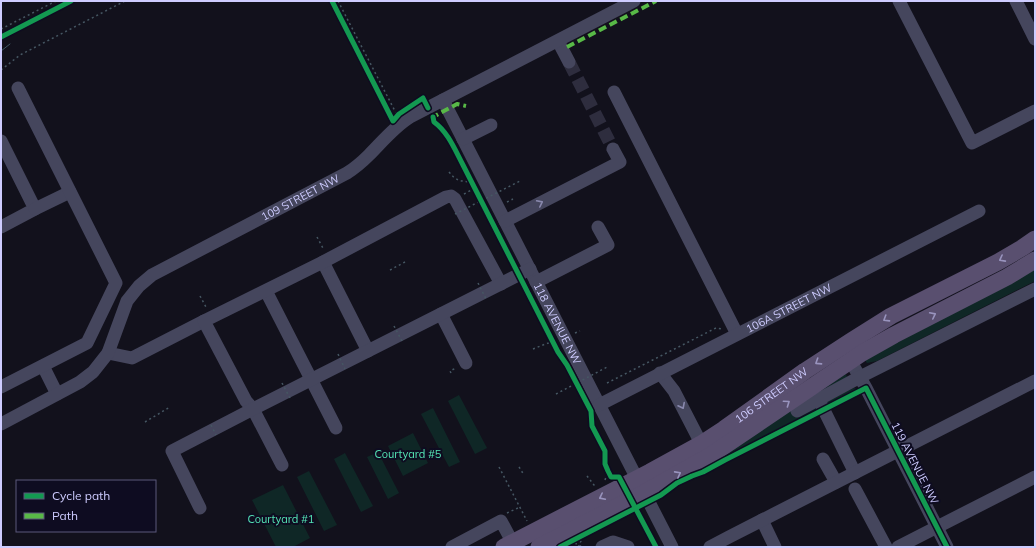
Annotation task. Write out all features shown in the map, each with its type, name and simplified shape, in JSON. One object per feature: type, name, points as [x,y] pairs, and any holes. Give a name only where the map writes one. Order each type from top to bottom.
[{"type":"main road","name":"106 STREET NW","points":[[705,451],[724,429],[805,371],[851,341],[892,316],[1004,258],[1035,239]]},
{"type":"main road","name":"106 STREET NW","points":[[511,546],[705,451],[734,441],[850,360],[1035,260]]},
{"type":"main road","name":"106 STREET NW","points":[[539,547],[635,486]]},
{"type":"street","name":"109 STREET NW","points":[[1,424],[80,382],[93,372],[108,352],[127,301],[139,286],[152,275],[347,173],[368,157],[403,122],[634,1]]},
{"type":"street","points":[[898,1],[972,143],[1035,111]]},
{"type":"street","points":[[1016,1],[1035,39]]},
{"type":"street","points":[[558,41],[569,62]]},
{"type":"street","points":[[1,387],[88,343],[116,284],[18,88]]},
{"type":"street","points":[[614,92],[736,333]]},
{"type":"street","name":"118 AVENUE NW","points":[[443,100],[599,405],[635,486],[672,547]]},
{"type":"street","points":[[463,139],[492,124]]},
{"type":"street","points":[[1,141],[35,209]]},
{"type":"street","points":[[505,221],[620,162],[613,149]]},
{"type":"street","points":[[1,227],[70,192]]},
{"type":"street","points":[[108,352],[132,358],[325,261],[446,197],[451,196],[455,198],[501,284]]},
{"type":"street","name":"106A STREET NW","points":[[599,405],[736,333],[979,211]]},
{"type":"street","points":[[536,282],[608,245],[598,227]]},
{"type":"street","points":[[325,261],[368,351]]},
{"type":"street","points":[[200,508],[172,451],[530,269]]},
{"type":"street","points":[[797,411],[860,377],[1035,289]]},
{"type":"street","points":[[266,291],[336,428]]},
{"type":"street","points":[[441,314],[466,363]]},
{"type":"street","points":[[204,321],[246,402],[253,409],[282,465]]},
{"type":"street","name":"119 AVENUE NW","points":[[850,360],[947,547]]},
{"type":"street","points":[[43,366],[57,394]]},
{"type":"street","points":[[660,373],[674,391],[705,451]]},
{"type":"street","points":[[710,547],[732,542],[762,520],[1035,381]]},
{"type":"street","points":[[819,400],[855,473]]},
{"type":"street","points":[[823,459],[836,482]]},
{"type":"street","points":[[898,547],[1035,477]]},
{"type":"street","points":[[855,489],[886,547]]},
{"type":"street","points":[[762,520],[775,547]]},
{"type":"street","points":[[452,547],[501,521],[511,546]]},
{"type":"street","points":[[602,547],[613,542],[628,547]]},
{"type":"path","points":[[1,29],[56,1]]},
{"type":"path","points":[[1,70],[20,55],[125,1]]},
{"type":"path","points":[[332,1],[375,86]]},
{"type":"path","points":[[338,1],[398,116]]},
{"type":"path","points":[[393,121],[403,111]]},
{"type":"path","points":[[449,172],[455,178],[471,182]]},
{"type":"path","points":[[469,176],[484,206]]},
{"type":"path","points":[[456,214],[520,181]]},
{"type":"path","points":[[317,237],[325,261]]},
{"type":"path","points":[[390,270],[406,262]]},
{"type":"path","points":[[478,283],[486,299]]},
{"type":"path","points":[[394,326],[402,341]]},
{"type":"path","points":[[607,383],[716,328],[736,333]]},
{"type":"path","points":[[549,334],[555,347]]},
{"type":"path","points":[[338,354],[345,369]]},
{"type":"path","points":[[556,394],[608,366]]},
{"type":"path","points":[[574,378],[580,390]]},
{"type":"path","points":[[282,383],[290,398]]},
{"type":"path","points":[[144,422],[170,407]]},
{"type":"path","points":[[211,425],[216,436]]},
{"type":"path","points":[[499,467],[530,526]]},
{"type":"path","points":[[520,467],[524,475]]},
{"type":"path","points":[[606,467],[612,477],[620,477],[635,486]]},
{"type":"path","points":[[587,476],[594,485],[598,487]]},
{"type":"path","points":[[501,521],[507,513],[520,507]]},
{"type":"path","points":[[571,542],[585,534]]},
{"type":"path","points":[[571,542],[582,547]]},
{"type":"green space","points":[[1035,268],[1035,281],[877,361],[867,363],[865,360]]},
{"type":"green space","points":[[846,374],[847,377],[793,416],[795,417],[854,388],[857,389],[856,391],[757,441],[704,470],[690,475]]},
{"type":"green space","points":[[459,395],[487,448],[475,454],[448,401]]},
{"type":"green space","points":[[433,408],[460,462],[449,467],[421,414]]},
{"type":"green space","name":"Courtyard #5","points":[[413,433],[428,463],[403,476],[388,446]]},
{"type":"green space","points":[[378,452],[399,493],[388,499],[367,457]]},
{"type":"green space","points":[[345,453],[373,506],[361,512],[334,459]]},
{"type":"green space","points":[[309,471],[337,525],[324,531],[297,477]]},
{"type":"green space","name":"Courtyard #1","points":[[283,485],[310,538],[293,547],[276,547],[252,500]]},
{"type":"tunnel","points":[[569,62],[613,149]]},
{"type":"tram line","points":[[1,51],[10,44]]},
{"type":"marked path","points":[[567,47],[656,1]]},
{"type":"marked path","points":[[432,115],[433,117],[457,104],[466,106]]},
{"type":"cycle path","points":[[1,37],[71,1]]},
{"type":"cycle path","points":[[332,1],[393,121],[399,114],[423,98],[428,108]]},
{"type":"cycle path","points":[[433,117],[434,122],[439,126],[454,147],[558,352],[567,365],[591,411],[592,426],[605,451],[605,464],[611,477],[619,477],[656,547]]},
{"type":"cycle path","points":[[560,547],[661,495],[677,483],[703,472],[866,388],[947,547]]}]
